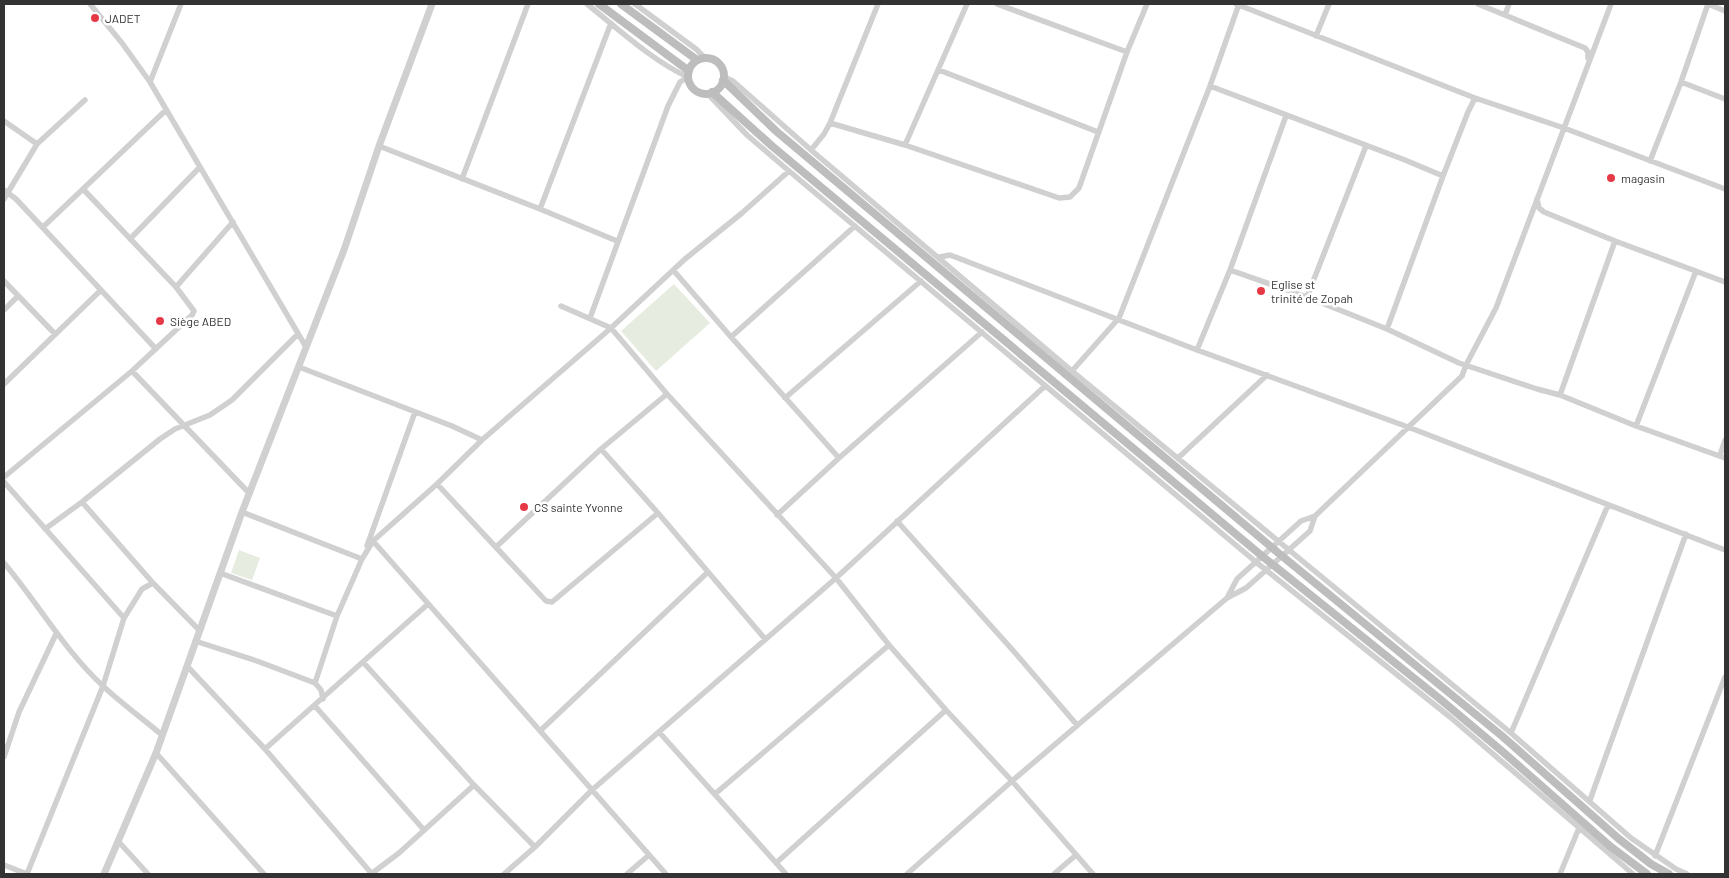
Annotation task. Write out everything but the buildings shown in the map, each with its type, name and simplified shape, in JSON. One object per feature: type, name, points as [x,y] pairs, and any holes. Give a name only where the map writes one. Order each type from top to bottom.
[{"type":"main road","points":[[599,4],[688,74],[693,88],[700,92],[710,93],[718,89],[724,79],[723,69],[712,59],[701,59],[692,64],[688,74]]},
{"type":"main road","points":[[622,4],[701,59]]},
{"type":"main road","points":[[724,79],[776,131],[1276,544],[1502,736],[1619,839],[1652,864],[1669,874]]},
{"type":"main road","points":[[710,93],[1259,559],[1440,699],[1611,847],[1647,874]]},
{"type":"street","points":[[90,4],[122,43],[150,82],[306,347]]},
{"type":"street","points":[[150,82],[182,4]]},
{"type":"street","points":[[104,874],[156,753],[249,493],[344,250],[379,146],[432,4]]},
{"type":"street","points":[[462,179],[528,4]]},
{"type":"street","points":[[587,4],[648,52],[679,73],[688,74]]},
{"type":"street","points":[[635,4],[696,49],[701,59]]},
{"type":"street","points":[[810,150],[824,134],[830,123],[878,4]]},
{"type":"street","points":[[905,145],[967,4]]},
{"type":"street","points":[[997,4],[1126,52]]},
{"type":"street","points":[[830,123],[905,145],[1060,198],[1070,197],[1079,188],[1126,52],[1147,4]]},
{"type":"street","points":[[1072,371],[1119,318],[1210,86],[1238,4],[1475,98],[1564,128],[1725,190]]},
{"type":"street","points":[[1316,36],[1329,4]]},
{"type":"street","points":[[1478,4],[1586,48],[1588,63]]},
{"type":"street","points":[[1505,15],[1509,4]]},
{"type":"street","points":[[1226,598],[1237,580],[1259,559],[1301,521],[1315,516],[1456,384],[1462,376],[1496,308],[1611,4]]},
{"type":"street","points":[[1650,161],[1681,82],[1708,4],[1725,11]]},
{"type":"street","points":[[540,209],[611,23]]},
{"type":"street","points":[[939,70],[1098,132]]},
{"type":"street","points":[[590,318],[617,240],[668,106],[680,82],[688,74]]},
{"type":"street","points":[[724,79],[733,81],[810,150],[1178,458],[1276,544]]},
{"type":"street","points":[[1681,82],[1725,99]]},
{"type":"street","points":[[1210,86],[1443,176]]},
{"type":"street","points":[[710,93],[747,135],[789,171],[1045,386],[1259,559]]},
{"type":"street","points":[[1387,329],[1443,176],[1475,98]]},
{"type":"street","points":[[4,199],[6,191],[37,144],[85,100]]},
{"type":"street","points":[[42,227],[166,110]]},
{"type":"street","points":[[1197,350],[1230,270],[1286,116]]},
{"type":"street","points":[[4,121],[37,144]]},
{"type":"street","points":[[379,146],[617,240]]},
{"type":"street","points":[[1307,297],[1366,146]]},
{"type":"street","points":[[130,238],[200,167]]},
{"type":"street","points":[[366,550],[373,541],[437,484],[482,440],[611,328],[685,259],[742,213],[789,171]]},
{"type":"street","points":[[4,477],[132,371],[194,311],[176,287],[83,189]]},
{"type":"street","points":[[6,191],[16,199],[156,349]]},
{"type":"street","points":[[1537,199],[1539,208],[1544,212],[1725,282]]},
{"type":"street","points":[[176,287],[233,222]]},
{"type":"street","points":[[731,337],[855,226]]},
{"type":"street","points":[[1560,395],[1615,241]]},
{"type":"street","points":[[940,257],[950,255],[1119,318],[1197,350],[1408,427],[1725,550]]},
{"type":"street","points":[[1230,270],[1307,297],[1387,329],[1466,365],[1537,390],[1560,395],[1636,426],[1722,456],[1725,440]]},
{"type":"street","points":[[674,271],[784,398],[839,458]]},
{"type":"street","points":[[1636,426],[1696,271]]},
{"type":"street","points":[[4,281],[55,334]]},
{"type":"street","points":[[784,398],[921,281]]},
{"type":"street","points":[[4,384],[100,290]]},
{"type":"street","points":[[4,310],[18,296]]},
{"type":"street","points":[[561,306],[611,328],[667,394],[836,578],[889,645],[1093,874]]},
{"type":"street","points":[[777,514],[982,332]]},
{"type":"street","points":[[45,529],[82,502],[160,439],[183,425],[193,423],[210,415],[232,400],[298,334]]},
{"type":"street","points":[[298,367],[482,440]]},
{"type":"street","points":[[132,371],[249,493]]},
{"type":"street","points":[[1178,458],[1267,375]]},
{"type":"street","points":[[504,874],[535,847],[592,790],[836,578],[1045,386]]},
{"type":"street","points":[[496,547],[601,449],[667,394]]},
{"type":"street","points":[[315,683],[337,616],[366,550],[415,412]]},
{"type":"street","points":[[601,449],[765,639]]},
{"type":"street","points":[[4,482],[124,618]]},
{"type":"street","points":[[437,484],[546,601],[552,602],[658,513]]},
{"type":"street","points":[[82,502],[153,583],[199,630]]},
{"type":"street","points":[[1511,733],[1608,505]]},
{"type":"street","points":[[242,512],[362,559]]},
{"type":"street","points":[[907,874],[1012,781],[1226,598],[1246,588],[1286,553],[1310,531],[1315,516]]},
{"type":"street","points":[[897,521],[1017,655],[1077,726]]},
{"type":"street","points":[[1590,800],[1686,534]]},
{"type":"street","points":[[373,541],[666,874]]},
{"type":"street","points":[[1286,553],[1511,733],[1590,800],[1630,838],[1655,856],[1687,874]]},
{"type":"street","points":[[4,563],[56,634],[102,686],[162,735]]},
{"type":"street","points":[[1269,567],[1450,717],[1633,874]]},
{"type":"street","points":[[540,731],[708,572]]},
{"type":"street","points":[[220,573],[337,616]]},
{"type":"street","points":[[4,864],[27,874],[102,686],[124,618],[142,589],[153,583]]},
{"type":"street","points":[[265,749],[428,604]]},
{"type":"street","points":[[4,757],[19,712],[56,634]]},
{"type":"street","points":[[196,641],[315,683],[321,690],[323,699]]},
{"type":"street","points":[[715,794],[889,645]]},
{"type":"street","points":[[362,662],[474,785],[535,847]]},
{"type":"street","points":[[187,666],[265,749],[371,874],[400,853],[474,785]]},
{"type":"street","points":[[1655,856],[1725,677]]},
{"type":"street","points":[[315,706],[424,830]]},
{"type":"street","points":[[776,863],[946,710]]},
{"type":"street","points":[[659,732],[786,874]]},
{"type":"street","points":[[156,753],[264,874]]},
{"type":"street","points":[[1560,874],[1579,828]]},
{"type":"street","points":[[118,841],[148,874]]},
{"type":"street","points":[[627,874],[649,855]]},
{"type":"street","points":[[1054,874],[1076,855]]},
{"type":"shaded area","points":[[674,284],[710,323],[656,371],[621,331]]},
{"type":"shaded area","points":[[239,550],[260,558],[252,580],[231,573]]},
{"type":"place","name":"JADET","points":[[95,18]]},
{"type":"place","name":"magasin","points":[[1611,178]]},
{"type":"place","name":"Eglise st trinité de Zopah","points":[[1261,291]]},
{"type":"place","name":"Siège ABED","points":[[160,321]]},
{"type":"place","name":"CS sainte Yvonne","points":[[524,507]]}]
